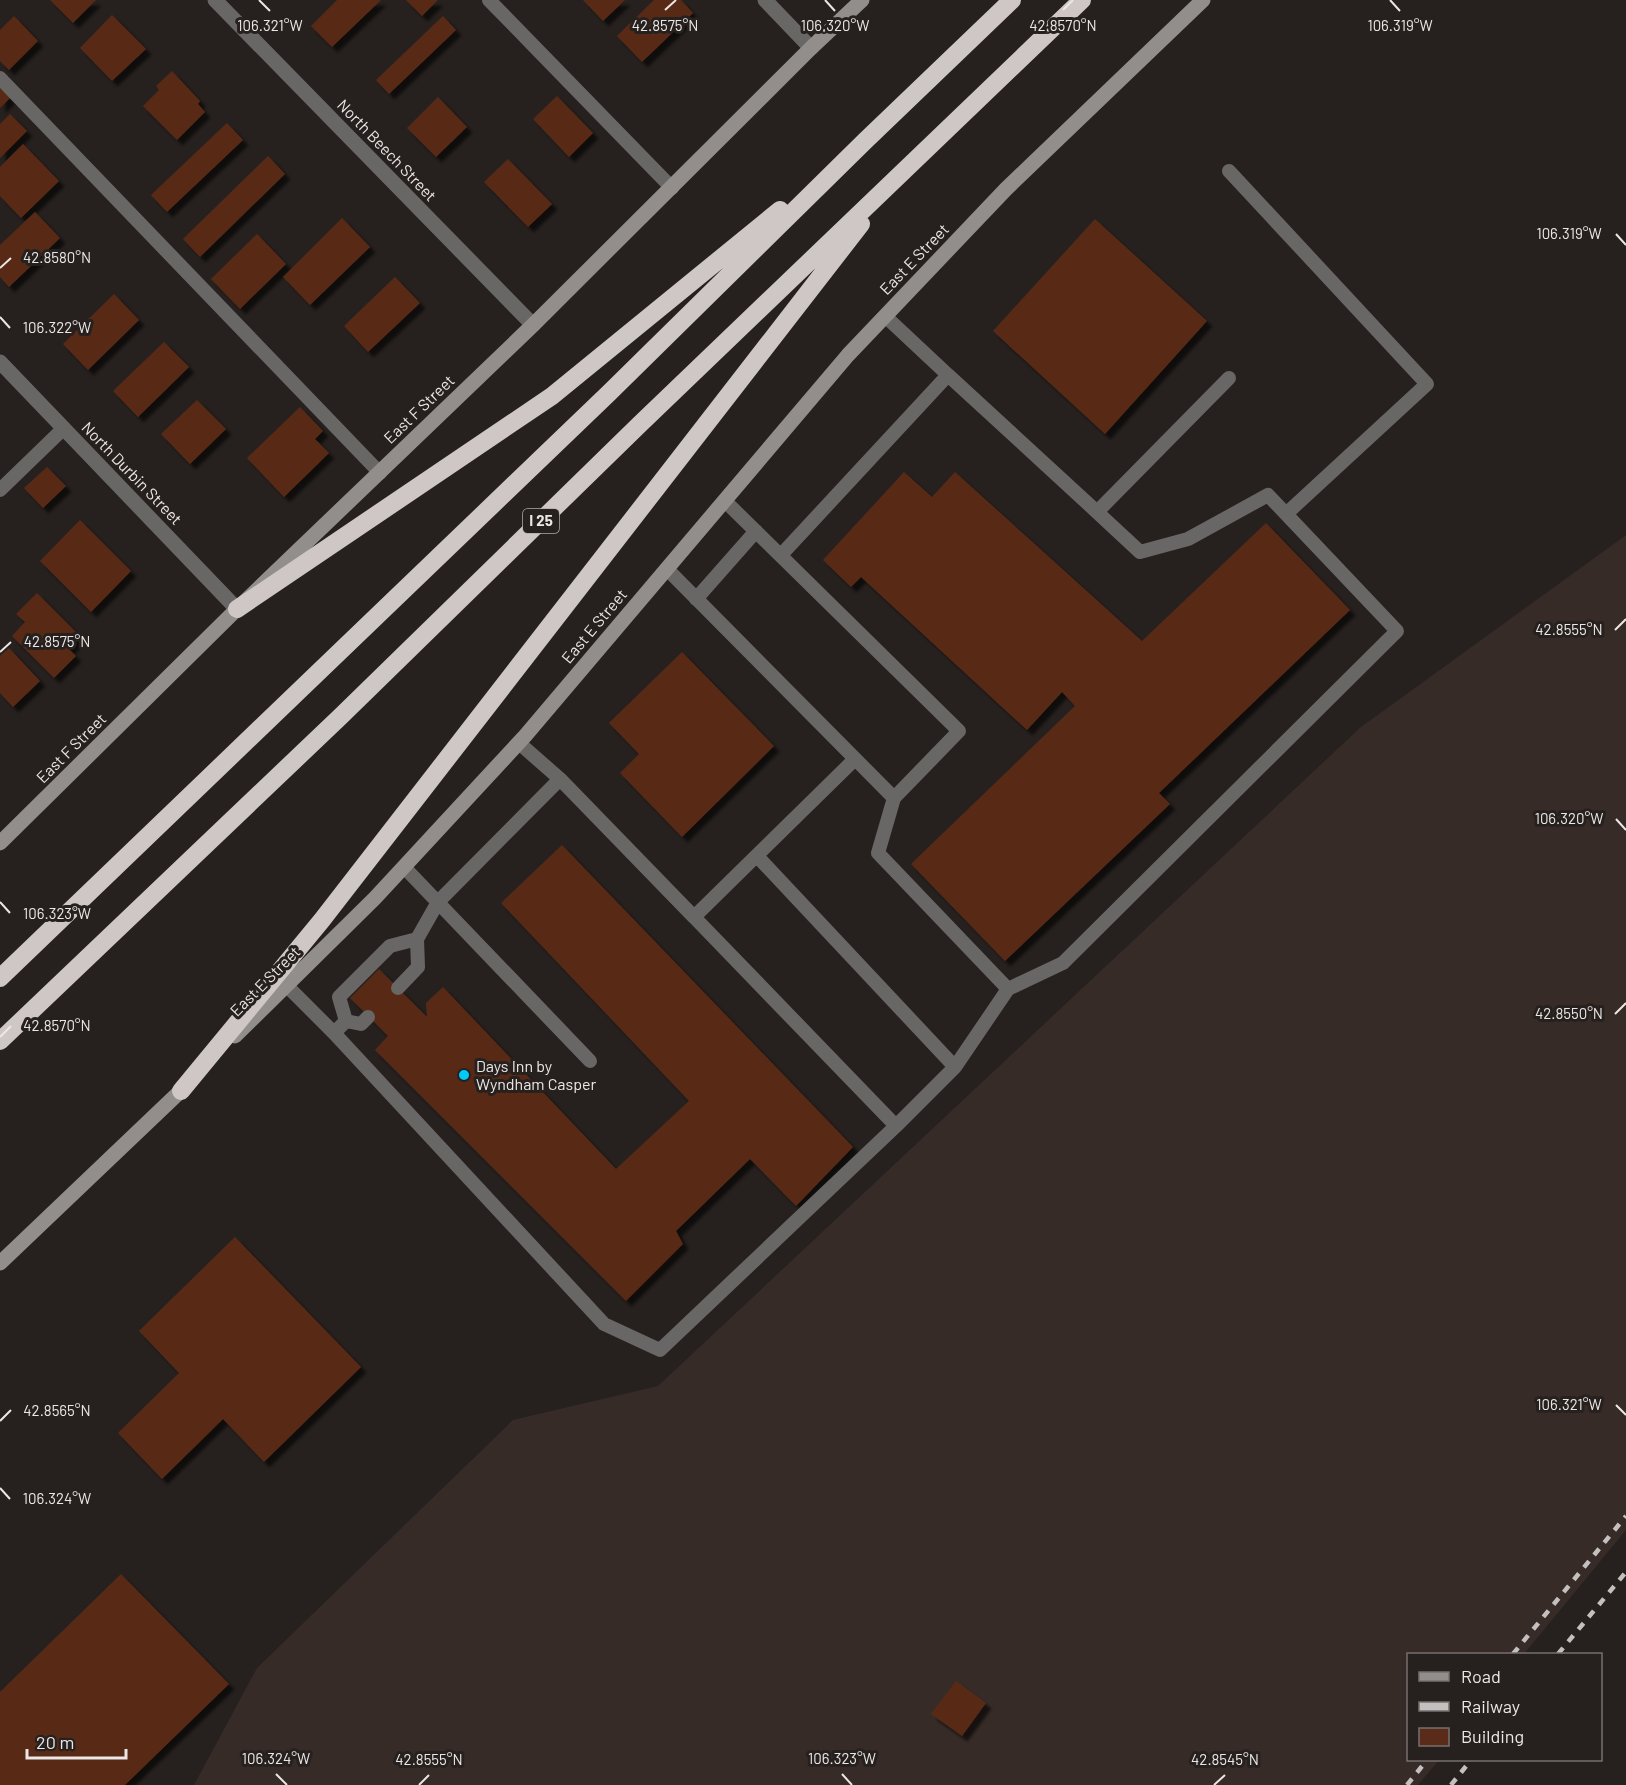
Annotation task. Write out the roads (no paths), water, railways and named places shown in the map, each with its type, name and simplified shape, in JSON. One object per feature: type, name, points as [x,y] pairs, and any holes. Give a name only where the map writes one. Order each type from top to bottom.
[{"type":"highway","name":"I 25","points":[[0,978],[609,393],[1012,0]]},
{"type":"highway","name":"I 25","points":[[0,1041],[341,716],[899,174],[1082,0]]},
{"type":"highway","points":[[237,609],[552,396],[865,141]]},
{"type":"highway","points":[[181,1091],[329,910],[899,174]]},
{"type":"main road","name":"East F Street","points":[[0,843],[237,609],[533,326],[811,48],[862,0]]},
{"type":"main road","name":"East E Street","points":[[0,1263],[181,1091],[404,867],[519,742],[848,355],[1006,189],[1203,0]]},
{"type":"street","name":"North Beech Street","points":[[215,0],[533,326]]},
{"type":"street","points":[[765,0],[811,48]]},
{"type":"street","name":"North Durbin Street","points":[[0,362],[237,609]]},
{"type":"lane","points":[[489,0],[672,188]]},
{"type":"lane","points":[[0,78],[380,472]]},
{"type":"lane","points":[[1228,171],[1427,384],[1286,514]]},
{"type":"lane","points":[[286,985],[334,1033],[604,1324],[660,1350],[955,1067],[1008,989],[1063,963],[1397,631],[1268,495],[1188,539],[1140,552],[885,316]]},
{"type":"lane","points":[[781,555],[948,375]]},
{"type":"lane","points":[[1097,512],[1229,378]]},
{"type":"lane","points":[[0,490],[64,428]]},
{"type":"lane","points":[[724,501],[959,731],[894,798],[878,853],[1008,989]]},
{"type":"lane","points":[[696,599],[756,531]]},
{"type":"lane","points":[[667,569],[894,798]]},
{"type":"lane","points":[[519,742],[560,779],[896,1126]]},
{"type":"lane","points":[[694,917],[855,759]]},
{"type":"lane","points":[[398,988],[418,967],[417,939],[438,902],[560,779]]},
{"type":"lane","points":[[757,856],[955,1067]]},
{"type":"lane","points":[[404,867],[590,1061]]},
{"type":"lane","points":[[346,1021],[339,997],[390,946],[417,939]]},
{"type":"lane","points":[[346,1021],[361,1024],[368,1017]]},
{"type":"lane","points":[[334,1033],[346,1021]]},
{"type":"railway","points":[[1514,1653],[1626,1516]]},
{"type":"railway","points":[[1559,1653],[1626,1572]]},
{"type":"railway","points":[[1407,1785],[1426,1761]]},
{"type":"railway","points":[[1451,1785],[1470,1761]]},
{"type":"place","name":"Days Inn by Wyndham Casper","points":[[464,1075]]}]
